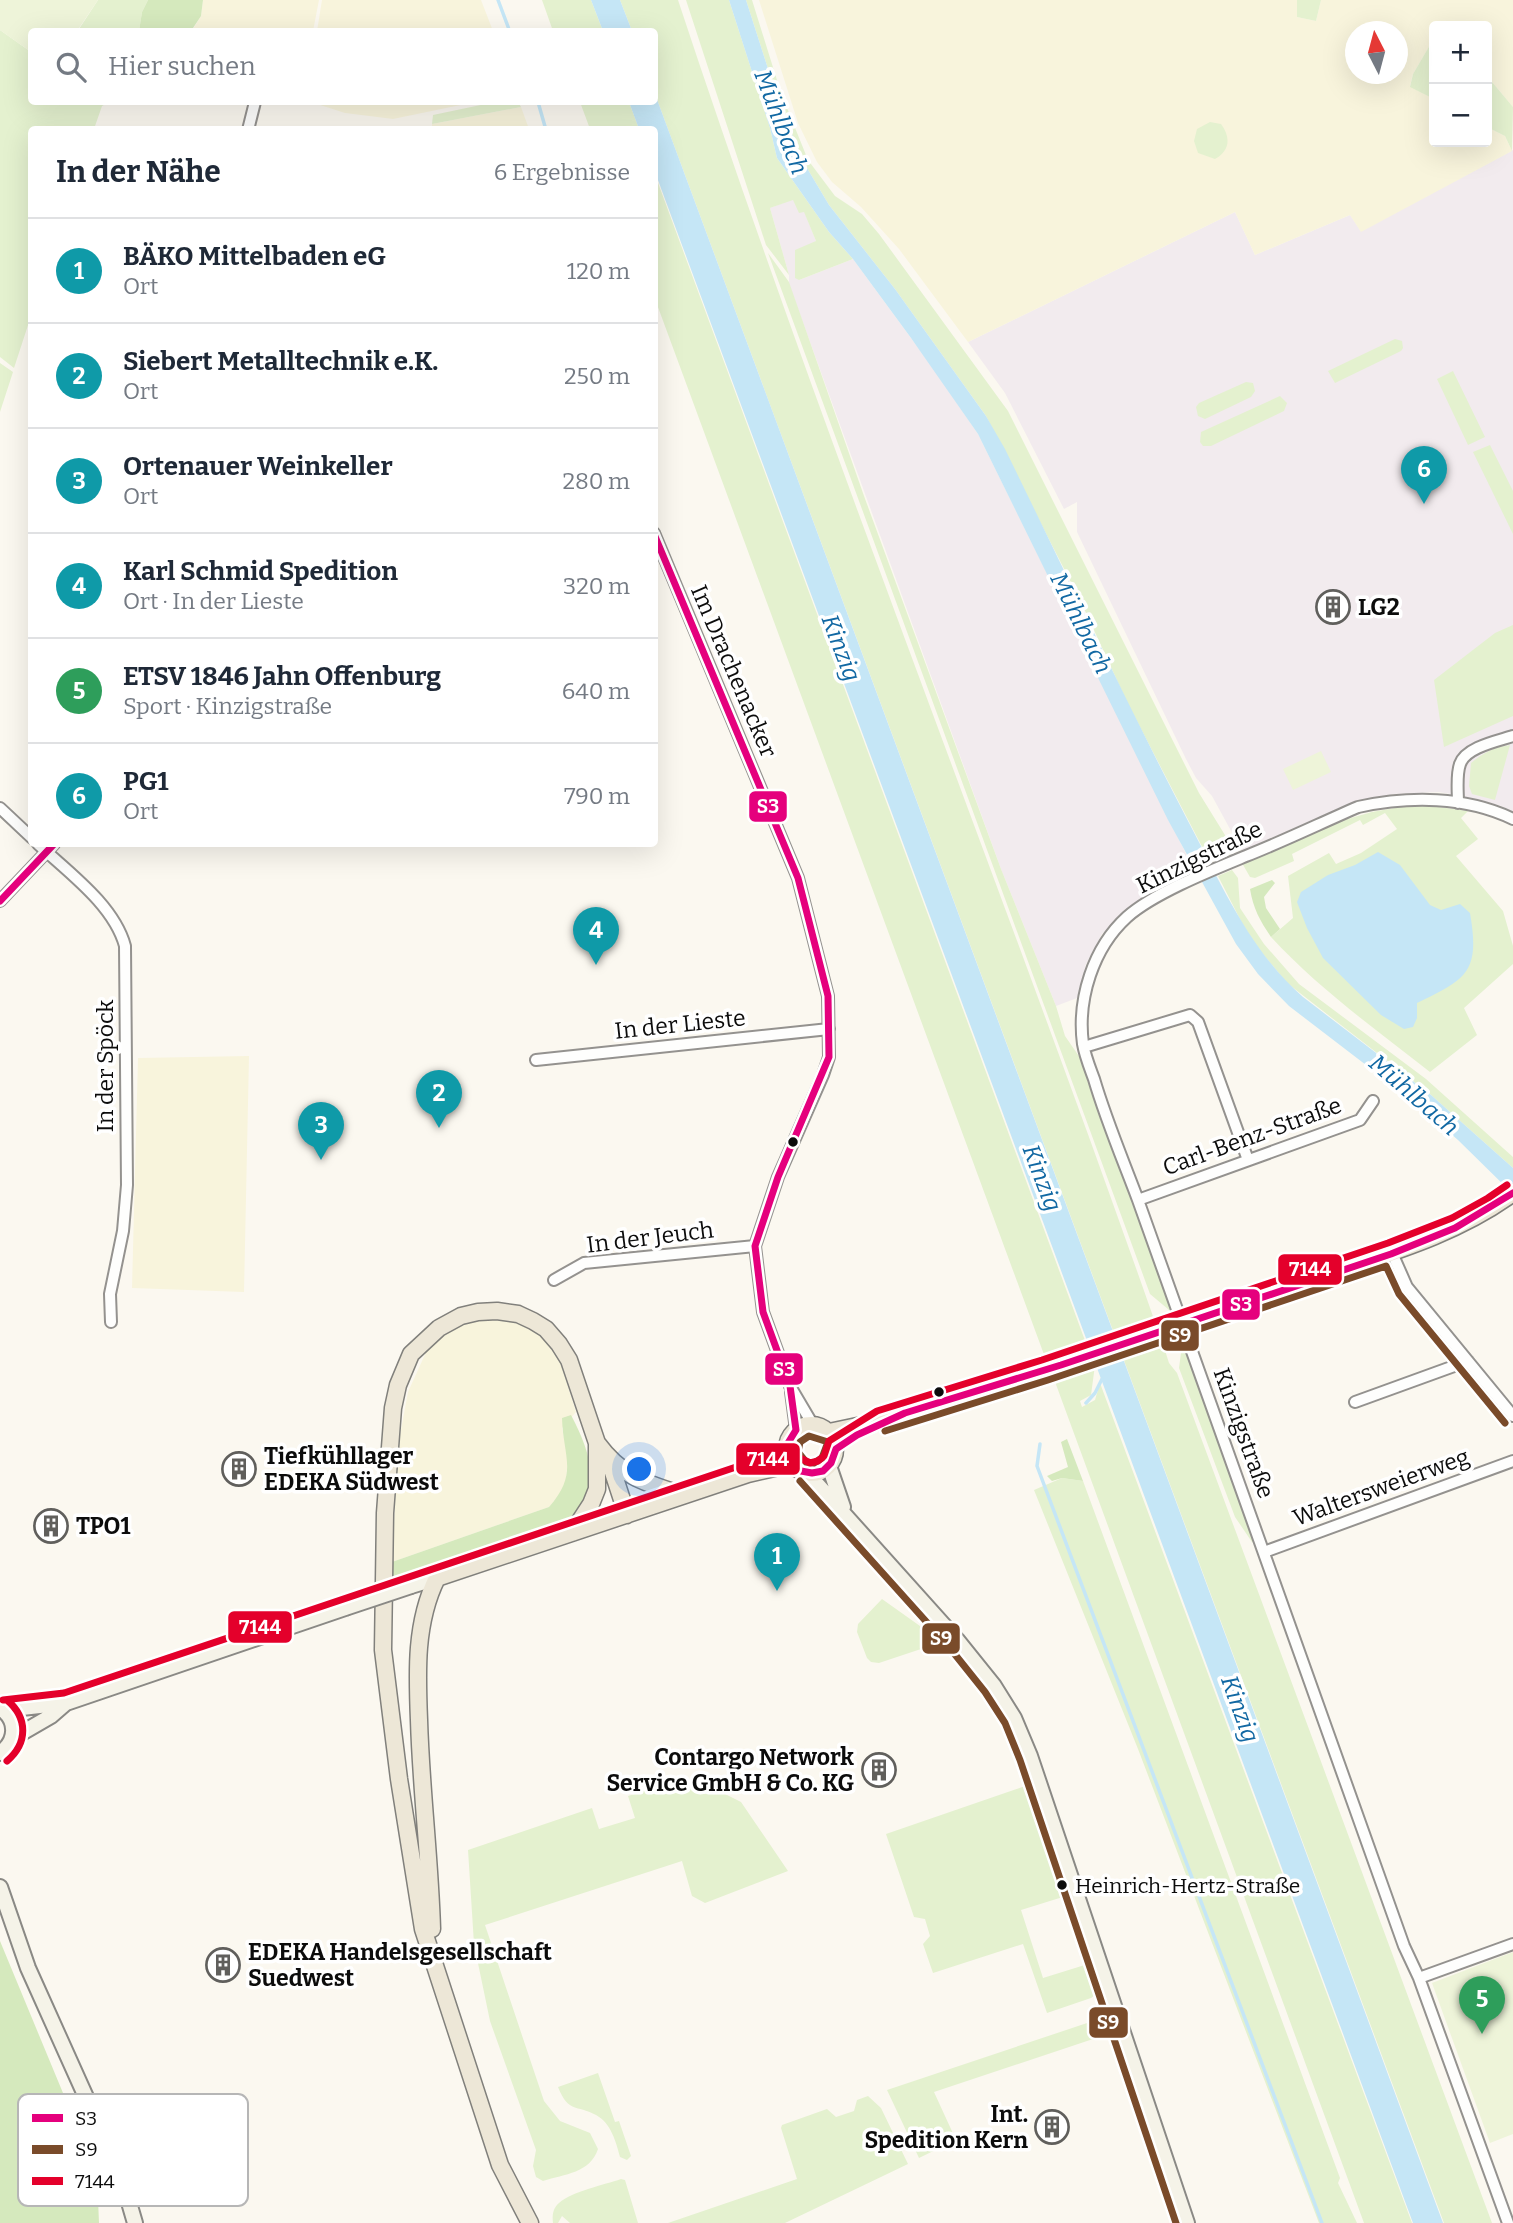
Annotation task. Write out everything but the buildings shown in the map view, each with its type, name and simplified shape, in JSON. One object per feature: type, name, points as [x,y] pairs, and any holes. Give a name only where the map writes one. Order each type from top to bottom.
[{"type":"main road","points":[[881,1421],[836,1449],[830,1466],[823,1471],[808,1474],[802,1472],[789,1456],[791,1435],[796,1430],[813,1425],[829,1432],[881,1421],[1045,1370],[1392,1253],[1456,1228],[1513,1193]]},
{"type":"main road","points":[[532,2223],[472,2084],[423,1929],[401,1792],[383,1650],[385,1513],[392,1419],[398,1385],[411,1354],[439,1328],[461,1316],[497,1311],[518,1314],[546,1329],[559,1344],[569,1360],[597,1443],[597,1489],[592,1504],[572,1533]]},
{"type":"main road","points":[[829,1432],[836,1449]]},
{"type":"main road","points":[[597,1443],[608,1457],[632,1477],[683,1495]]},
{"type":"main road","points":[[433,1959],[418,1689],[423,1609],[437,1578],[748,1474],[789,1456]]},
{"type":"main road","points":[[608,1457],[626,1514]]},
{"type":"street","points":[[249,126],[254,105]]},
{"type":"street","name":"Im Drachenacker","points":[[658,543],[798,878],[828,996],[829,1057],[778,1177],[755,1246],[763,1312],[790,1386],[813,1425]]},
{"type":"street","points":[[1458,803],[1459,767],[1463,758],[1491,743],[1513,736]]},
{"type":"street","name":"Kinzigstraße","points":[[1508,2223],[1405,1946],[1138,1199],[1099,1097],[1084,1047],[1082,999],[1091,974],[1111,937],[1127,918],[1145,904],[1219,866],[1358,807],[1417,799],[1486,808],[1513,819]]},
{"type":"street","points":[[0,808],[28,834]]},
{"type":"street","points":[[0,901],[51,848]]},
{"type":"street","name":"In der Spöck","points":[[51,848],[111,913],[125,946],[127,1185],[123,1231],[110,1294],[111,1322]]},
{"type":"street","points":[[1084,1047],[1190,1016],[1198,1022],[1248,1160]]},
{"type":"street","name":"In der Lieste","points":[[536,1060],[829,1029]]},
{"type":"street","name":"Carl-Benz-Straße","points":[[1138,1199],[1360,1119],[1373,1101]]},
{"type":"street","name":"In der Jeuch","points":[[554,1280],[584,1264],[755,1246]]},
{"type":"street","points":[[1392,1253],[1407,1287],[1513,1416]]},
{"type":"street","points":[[1355,1402],[1468,1361]]},
{"type":"street","name":"Im Drachenacker","points":[[790,1386],[796,1430]]},
{"type":"street","name":"Waltersweierweg","points":[[1264,1552],[1513,1461]]},
{"type":"street","points":[[830,1466],[844,1512]]},
{"type":"street","points":[[808,1474],[957,1640],[994,1686],[1014,1718],[1030,1756],[1187,2223]]},
{"type":"street","points":[[2,1709],[66,1703],[437,1578]]},
{"type":"street","points":[[1,1753],[13,1738],[51,1716],[66,1703]]},
{"type":"street","points":[[2,1709],[13,1724],[13,1738]]},
{"type":"street","points":[[0,1887],[28,1969],[84,2094]]},
{"type":"street","points":[[1419,1978],[1513,1944]]},
{"type":"street","points":[[130,2206],[135,2223]]},
{"type":"shaded area","points":[[203,0],[319,0],[314,28],[194,28],[201,16]]},
{"type":"shaded area","points":[[322,0],[481,0],[492,28],[317,28]]},
{"type":"shaded area","points":[[759,0],[1297,0],[1297,17],[1316,21],[1321,0],[1513,0],[1513,107],[1492,82],[1492,21],[1429,21],[1429,47],[1413,74],[1410,86],[1429,96],[1429,147],[1492,147],[1492,130],[1505,136],[1512,151],[1361,232],[1350,215],[1255,255],[1235,212],[968,342],[899,249],[861,207],[832,182],[817,162],[798,123]]},
{"type":"shaded area","points":[[320,105],[461,105],[393,119],[345,113]]},
{"type":"shaded area","points":[[521,107],[528,126],[432,126]]},
{"type":"shaded area","points":[[1513,150],[1513,812],[1501,806],[1439,792],[1394,794],[1347,805],[1242,851],[1212,796],[1196,778],[1186,759],[1077,532],[1077,502],[1064,509],[1005,393],[968,342],[1235,212],[1255,255],[1350,215],[1361,231]]},
{"type":"shaded area","points":[[793,199],[804,211],[816,241],[799,280],[853,259],[978,434],[1195,872],[1155,891],[1126,910],[1102,934],[1086,964],[1077,998],[1056,1006],[1001,869],[789,284],[789,275],[770,208]]},
{"type":"shaded area","points":[[249,1056],[244,1292],[132,1288],[138,1058]]},
{"type":"shaded area","points":[[486,1316],[520,1321],[545,1336],[558,1355],[576,1412],[562,1428],[568,1457],[566,1481],[559,1496],[549,1507],[392,1562],[398,1446],[408,1392],[427,1350],[442,1333],[468,1319]]},
{"type":"green space","points":[[0,0],[98,0],[79,28],[28,28],[28,50],[0,30]]},
{"type":"green space","points":[[98,0],[148,0],[142,12],[139,28],[80,28]]},
{"type":"green space","points":[[148,0],[203,0],[201,16],[193,28],[139,28],[142,12]]},
{"type":"green space","points":[[542,0],[591,0],[602,28],[552,28]]},
{"type":"green space","points":[[620,0],[678,0],[793,332],[1155,1322],[1115,1336],[658,102],[658,28],[631,28]]},
{"type":"green space","points":[[686,0],[729,0],[777,158],[829,232],[853,259],[799,280],[795,278],[795,250],[816,241],[804,212],[799,213],[793,200],[770,208],[789,275],[766,245]]},
{"type":"green space","points":[[746,0],[752,0],[781,93],[808,160],[835,196],[862,214],[879,234],[1008,411],[1199,793],[1233,848],[1230,854],[1210,862],[1127,702],[1082,604],[986,416],[895,289],[829,205],[804,163],[779,103]]},
{"type":"green space","points":[[1297,0],[1321,0],[1316,21],[1297,17]]},
{"type":"green space","points":[[0,30],[28,50],[28,105],[104,105],[95,126],[28,126],[28,325],[14,368],[0,357]]},
{"type":"green space","points":[[1429,47],[1429,96],[1410,87],[1413,74]]},
{"type":"green space","points":[[1492,82],[1513,107],[1512,151],[1505,136],[1492,130]]},
{"type":"green space","points":[[481,105],[521,107],[432,124],[433,115]]},
{"type":"green space","points":[[581,105],[630,105],[638,126],[589,126]]},
{"type":"green space","points":[[1210,122],[1221,124],[1227,139],[1224,152],[1215,159],[1198,153],[1194,141],[1197,129]]},
{"type":"green space","points":[[658,183],[1087,1346],[1046,1360],[658,307]]},
{"type":"green space","points":[[768,253],[789,282],[864,496],[1001,869],[1056,1006],[1065,1036],[1083,1062],[1175,1315],[1150,1294]]},
{"type":"green space","points":[[1395,339],[1402,341],[1401,351],[1335,383],[1328,371]]},
{"type":"green space","points":[[0,363],[13,372],[0,412]]},
{"type":"green space","points":[[1453,371],[1485,437],[1468,445],[1437,379]]},
{"type":"green space","points":[[1246,382],[1253,383],[1255,391],[1251,397],[1205,419],[1198,416],[1196,407],[1199,403]]},
{"type":"green space","points":[[1280,396],[1287,403],[1284,411],[1211,446],[1203,446],[1200,442],[1201,432]]},
{"type":"green space","points":[[1490,445],[1513,491],[1513,534],[1473,452]]},
{"type":"green space","points":[[1513,625],[1513,716],[1444,747],[1434,680],[1495,633]]},
{"type":"green space","points":[[1510,745],[1495,800],[1472,794],[1469,786],[1471,763],[1489,751]]},
{"type":"green space","points":[[1321,751],[1331,772],[1293,790],[1283,769]]},
{"type":"green space","points":[[1417,804],[1468,811],[1461,818],[1478,839],[1456,856],[1503,911],[1513,946],[1513,964],[1464,1008],[1477,1035],[1430,1072],[1327,991],[1271,937],[1293,918],[1288,876],[1329,853],[1336,864],[1361,853],[1397,829],[1385,813],[1363,825],[1360,820],[1292,854],[1294,861],[1255,878],[1250,877],[1242,863],[1333,823],[1372,812]]},
{"type":"green space","points":[[1232,870],[1238,878],[1240,908],[1264,944],[1299,984],[1426,1079],[1513,1157],[1513,1168],[1431,1095],[1287,983],[1257,947],[1218,876]]},
{"type":"green space","points":[[1272,880],[1275,883],[1264,897],[1266,908],[1280,929],[1271,937],[1258,914],[1250,889]]},
{"type":"green space","points":[[1183,1338],[1257,1544],[1252,1542],[1235,1517],[1179,1368]]},
{"type":"green space","points":[[1162,1341],[1169,1363],[1177,1373],[1492,2223],[1444,2223],[1122,1355]]},
{"type":"green space","points":[[1095,1365],[1091,1395],[1080,1401],[1082,1407],[1095,1400],[1100,1383],[1412,2223],[1364,2223],[1054,1379]]},
{"type":"green space","points":[[571,1415],[583,1441],[590,1466],[588,1491],[574,1516],[390,1580],[392,1562],[549,1507],[564,1484],[567,1474],[562,1418]]},
{"type":"green space","points":[[1067,1439],[1083,1481],[1062,1478],[1052,1481],[1047,1476],[1068,1467],[1061,1442]]},
{"type":"green space","points":[[1062,1478],[1083,1481],[1340,2178],[1338,2183],[1357,2223],[1319,2223],[1138,1749],[1034,1490]]},
{"type":"green space","points":[[882,1599],[920,1626],[933,1626],[942,1636],[938,1643],[879,1663],[871,1662],[857,1632],[858,1624]]},
{"type":"green space","points":[[685,1778],[692,1791],[713,1788],[741,1802],[788,1871],[705,1903],[692,1896],[682,1861],[485,1925],[544,2101],[560,2121],[590,2133],[598,2149],[583,2168],[543,2181],[536,2177],[533,2166],[536,2150],[490,2021],[474,1944],[468,1850],[592,1808],[599,1829],[635,1818],[628,1796]]},
{"type":"green space","points":[[1028,1785],[1066,1896],[1021,1910],[1043,1978],[1088,1964],[1098,1993],[1047,2013],[1023,1944],[933,1973],[923,1944],[930,1936],[925,1919],[914,1917],[886,1834]]},
{"type":"green space","points":[[0,1941],[63,2094],[18,2094],[18,2206],[98,2206],[99,2223],[0,2223]]},
{"type":"green space","points":[[1513,1952],[1513,2134],[1490,2143],[1432,1983]]},
{"type":"green space","points":[[1102,2018],[1107,2019],[1111,2033],[934,2092],[956,2140],[919,2158],[887,2090]]},
{"type":"green space","points":[[598,2073],[615,2122],[619,2121],[631,2156],[627,2160],[620,2157],[606,2123],[596,2115],[570,2105],[558,2087]]},
{"type":"green space","points":[[868,2096],[881,2108],[908,2164],[785,2223],[668,2223],[797,2179],[782,2125],[827,2109],[836,2117],[854,2111],[857,2100]]},
{"type":"green space","points":[[621,2179],[625,2180],[638,2223],[570,2223],[562,2216],[558,2223],[553,2223],[554,2209],[565,2199]]},
{"type":"water","points":[[591,0],[620,0],[631,28],[602,28]]},
{"type":"water","name":"Mühlbach","points":[[729,0],[746,0],[779,103],[804,163],[829,205],[895,289],[986,416],[1005,449],[1164,775],[1225,892],[1252,937],[1284,978],[1303,997],[1431,1095],[1513,1168],[1513,1194],[1413,1101],[1289,1006],[1258,974],[1236,944],[1168,820],[978,434],[911,338],[853,259],[829,232],[777,158]]},
{"type":"water","name":"Kinzig","points":[[658,102],[1443,2223],[1413,2223],[658,180],[658,126],[638,126],[630,105],[658,105]]},
{"type":"water","points":[[1378,852],[1400,865],[1430,905],[1441,910],[1460,904],[1470,913],[1473,933],[1471,961],[1466,971],[1448,987],[1417,1003],[1417,1018],[1413,1027],[1404,1029],[1381,1015],[1323,958],[1297,902],[1301,892],[1328,875],[1355,865]]},
{"type":"waterway","points":[[498,0],[508,28]]},
{"type":"waterway","points":[[539,105],[545,126]]},
{"type":"waterway","points":[[1086,1403],[1102,1379]]},
{"type":"waterway","points":[[1040,1444],[1037,1466],[1322,2223]]},
{"type":"transit line","name":"S3","points":[[658,544],[798,878],[828,996],[829,1057],[778,1177],[755,1246],[763,1312],[790,1386],[796,1430],[788,1443],[787,1455],[792,1464],[801,1471],[823,1471],[831,1463],[836,1449],[857,1435],[905,1413],[1061,1365],[1391,1254],[1455,1228],[1513,1193]]},
{"type":"transit line","name":"S3","points":[[0,901],[51,847]]},
{"type":"transit line","name":"7144","points":[[3,1700],[64,1693],[745,1464],[792,1454],[810,1463],[818,1461],[824,1456],[829,1441],[877,1411],[1042,1360],[1388,1243],[1452,1218],[1507,1185]]},
{"type":"transit line","name":"S9","points":[[885,1431],[1048,1380],[1386,1266],[1399,1294],[1505,1423]]},
{"type":"transit line","name":"S9","points":[[809,1436],[828,1442],[822,1458],[814,1463],[806,1462],[798,1452],[800,1442],[809,1436]]},
{"type":"transit line","name":"S9","points":[[800,1481],[949,1647],[985,1692],[1005,1723],[1020,1760],[1176,2223]]},
{"type":"transit line","name":"7144","points":[[7,1700],[19,1715],[23,1730],[19,1746],[7,1761]]},
{"type":"place","name":"PG1","points":[[1424,504]]},
{"type":"place","name":"LG2","points":[[1333,607]]},
{"type":"place","name":"Karl Schmid Spedition","points":[[596,965]]},
{"type":"place","name":"Siebert Metalltechnik e.K.","points":[[439,1128]]},
{"type":"place","name":"Ortenauer Weinkeller","points":[[321,1160]]},
{"type":"place","name":"Tiefkühllager EDEKA Südwest","points":[[239,1469]]},
{"type":"place","name":"TPO1","points":[[51,1526]]},
{"type":"place","name":"BÄKO Mittelbaden eG","points":[[777,1591]]},
{"type":"place","name":"Contargo Network Service GmbH & Co. KG","points":[[879,1770]]},
{"type":"place","name":"Heinrich-Hertz-Straße","points":[[1062,1885]]},
{"type":"place","name":"EDEKA Handelsgesellschaft Suedwest","points":[[223,1965]]},
{"type":"place","name":"ETSV 1846 Jahn Offenburg","points":[[1482,2034]]},
{"type":"place","name":"Int. Spedition Kern","points":[[1052,2127]]}]
